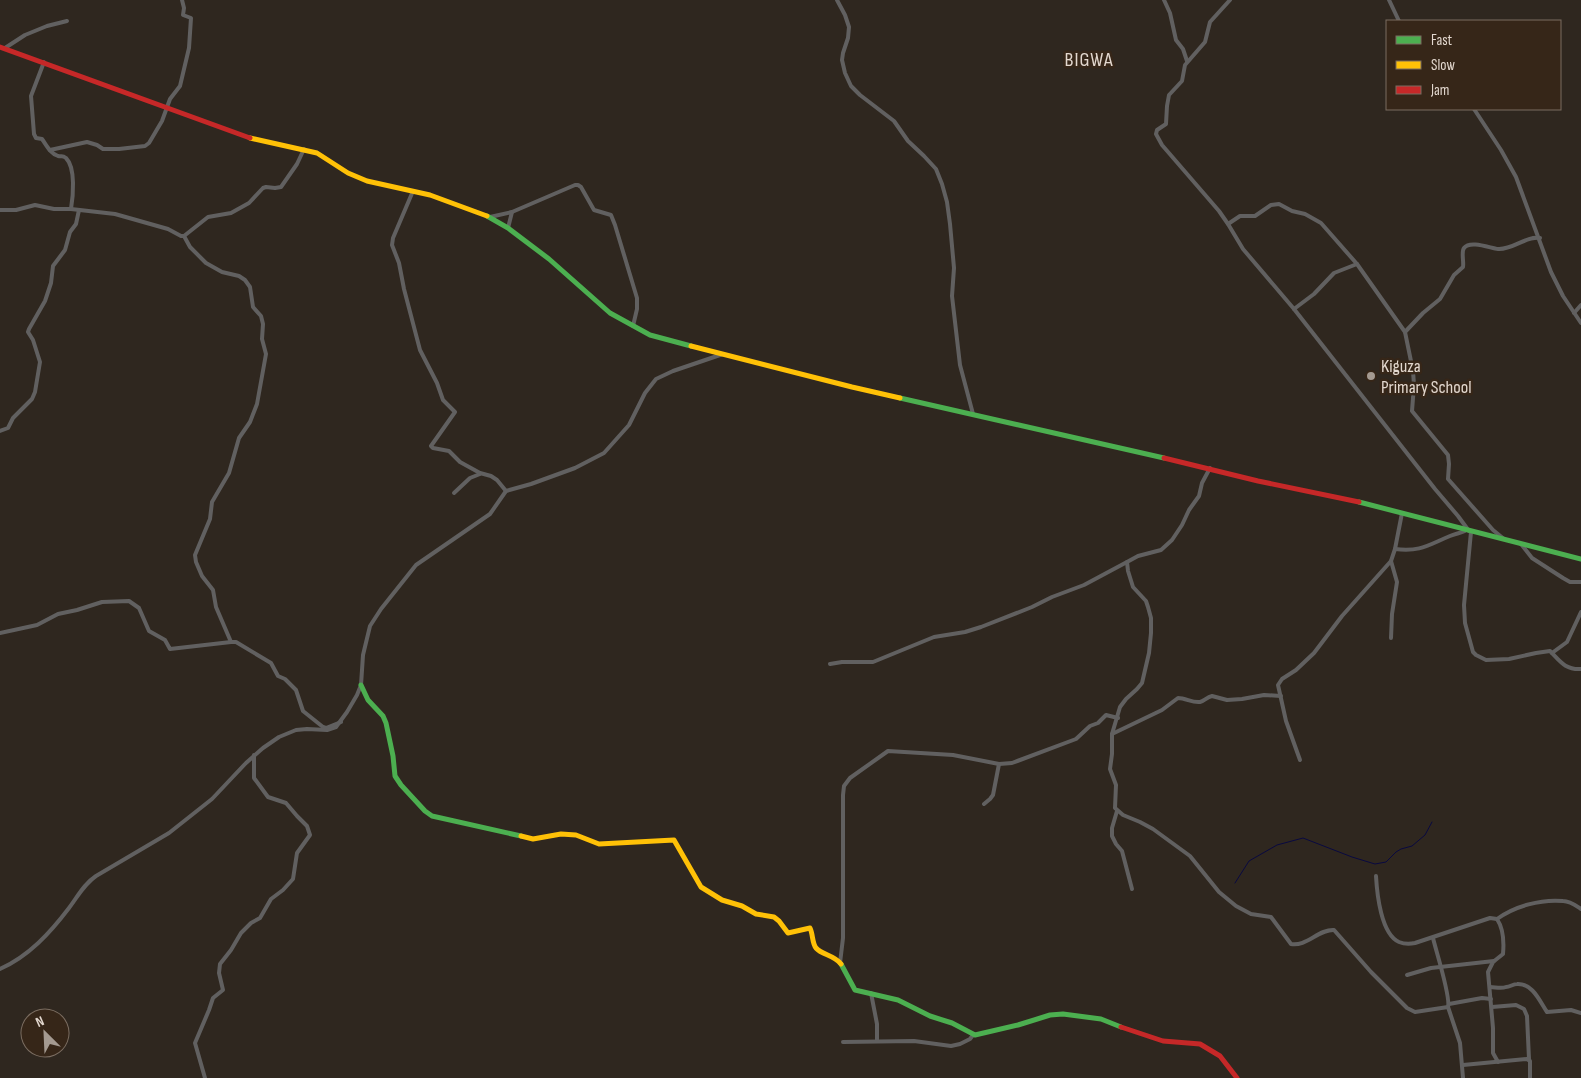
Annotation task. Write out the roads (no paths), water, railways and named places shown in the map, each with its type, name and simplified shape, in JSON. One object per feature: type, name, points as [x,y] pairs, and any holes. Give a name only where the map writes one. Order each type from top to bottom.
[{"type":"street","points":[[50,150],[87,142],[98,145],[103,149],[119,149],[145,146],[151,140],[170,98],[180,86],[190,40],[191,18],[182,15],[184,8],[182,0]]},
{"type":"street","points":[[836,0],[849,27],[842,60],[851,86],[894,121],[905,138],[936,169],[942,184],[950,224],[954,268],[952,296],[960,365],[973,414]]},
{"type":"street","points":[[1164,0],[1170,13],[1176,40],[1184,49],[1187,61]]},
{"type":"street","points":[[1230,0],[1210,22],[1205,42],[1183,68],[1182,81],[1170,95],[1166,124],[1157,130],[1156,134],[1162,145],[1228,224],[1243,249],[1294,309],[1468,531],[1464,598],[1465,623],[1473,652],[1486,660],[1509,659],[1548,651],[1564,666],[1581,669]]},
{"type":"street","points":[[1389,0],[1399,20]]},
{"type":"street","points":[[2,47],[30,32],[67,21]]},
{"type":"street","points":[[2,47],[249,138],[304,149],[319,154],[356,178],[377,184],[413,190],[490,217],[508,228],[563,270],[604,308],[650,335],[852,387],[1210,468],[1258,481],[1324,494],[1581,559]]},
{"type":"street","points":[[44,62],[32,93],[34,136],[42,139],[46,148],[56,155],[64,157],[68,162],[74,182],[71,209]]},
{"type":"street","points":[[1475,110],[1516,177],[1551,272],[1563,296],[1581,323]]},
{"type":"street","points":[[184,236],[208,218],[231,213],[249,202],[266,186],[278,188],[283,186],[304,149]]},
{"type":"street","points":[[490,217],[512,212],[575,185],[581,187],[592,208],[600,213],[611,215],[615,225],[636,298],[636,315],[633,326]]},
{"type":"street","points":[[413,190],[393,238],[392,245],[399,263],[420,350],[437,383],[443,400],[455,412],[431,446],[449,451],[458,461],[480,474],[494,478],[506,491]]},
{"type":"street","points":[[1228,224],[1240,216],[1255,216],[1272,205],[1279,204],[1292,211],[1305,214],[1321,223],[1357,264],[1405,332],[1414,371],[1412,411],[1448,455],[1448,479],[1504,539]]},
{"type":"street","points":[[0,210],[18,210],[35,205],[54,209],[71,209],[115,214],[168,229],[184,236],[190,247],[206,263],[222,272],[239,276],[250,287],[254,309],[261,316],[263,324],[262,339],[266,354],[258,404],[250,422],[239,438],[228,473],[212,502],[210,519],[195,555],[202,576],[213,590],[216,607],[231,642]]},
{"type":"street","points":[[0,431],[8,428],[13,418],[33,398],[40,362],[28,332],[45,301],[51,283],[53,266],[64,252],[70,232],[76,224],[79,210]]},
{"type":"street","points":[[508,228],[512,212]]},
{"type":"street","points":[[1405,332],[1423,312],[1443,296],[1450,281],[1463,267],[1463,250],[1465,247],[1471,244],[1500,249],[1529,238],[1540,238]]},
{"type":"street","points":[[1294,309],[1314,294],[1334,273],[1357,264]]},
{"type":"street","points":[[1574,313],[1581,305]]},
{"type":"street","points":[[0,970],[34,948],[46,936],[87,882],[169,833],[212,799],[254,755],[268,744],[284,734],[307,729],[330,730],[336,727],[358,695],[361,685],[362,662],[370,626],[416,565],[490,514],[506,491],[575,468],[604,453],[629,425],[645,392],[656,380],[680,368],[723,354]]},
{"type":"street","points":[[830,664],[873,662],[934,637],[965,632],[981,627],[1084,585],[1138,556],[1161,550],[1172,540],[1182,525],[1188,510],[1199,496],[1202,483],[1210,468]]},
{"type":"street","points":[[454,493],[470,478],[480,474]]},
{"type":"street","points":[[1300,760],[1286,721],[1278,685],[1279,682],[1296,670],[1314,653],[1342,616],[1391,561],[1402,513]]},
{"type":"street","points":[[1395,548],[1404,550],[1423,548],[1450,536],[1468,531]]},
{"type":"street","points":[[1521,544],[1532,558],[1563,578],[1570,582],[1581,582]]},
{"type":"street","points":[[1391,561],[1397,582],[1392,614],[1391,638]]},
{"type":"street","points":[[1127,562],[1133,587],[1146,601],[1151,618],[1149,653],[1142,683],[1120,707],[1112,734],[1110,769],[1115,782],[1115,806],[1117,811],[1112,828],[1112,836],[1122,851],[1132,889]]},
{"type":"street","points":[[0,633],[36,625],[58,614],[102,602],[129,601],[139,608],[149,631],[165,640],[172,649],[181,646],[236,642],[271,663],[278,676],[285,679],[296,690],[303,711],[320,725],[326,728],[341,722]]},
{"type":"street","points":[[1552,653],[1567,642],[1581,612]]},
{"type":"street","points":[[361,685],[368,700],[383,716],[386,723],[395,776],[400,785],[430,815],[533,839],[561,834],[576,835],[599,844],[674,840],[701,887],[722,900],[742,906],[756,914],[774,917],[788,933],[810,928],[814,944],[818,949],[840,963],[852,988],[858,991],[900,1001],[930,1016],[952,1023],[973,1035],[979,1035],[1050,1015],[1064,1014],[1101,1020],[1162,1041],[1200,1044],[1220,1056],[1237,1078]]},
{"type":"street","points":[[1112,734],[1162,710],[1178,698],[1194,702],[1212,696],[1227,700],[1264,695],[1281,696]]},
{"type":"street","points":[[840,963],[843,938],[843,795],[846,782],[891,750],[915,754],[964,756],[999,764],[1012,763],[1076,739],[1106,715],[1118,718]]},
{"type":"street","points":[[205,1078],[195,1043],[213,998],[223,990],[219,973],[220,964],[232,950],[241,933],[251,923],[260,918],[270,899],[283,890],[293,879],[296,856],[310,835],[307,826],[286,803],[268,797],[263,792],[260,784],[254,778],[254,755]]},
{"type":"street","points":[[984,804],[993,795],[999,764]]},
{"type":"street","points":[[1117,811],[1153,829],[1186,852],[1198,864],[1219,892],[1236,906],[1251,914],[1271,917],[1291,944],[1298,944],[1325,931],[1334,930],[1371,972],[1408,1008],[1415,1012],[1482,998],[1491,999]]},
{"type":"street","points":[[1376,876],[1380,907],[1387,928],[1399,942],[1408,944],[1433,938],[1490,918],[1497,918],[1519,907],[1563,901],[1570,902],[1581,909]]},
{"type":"street","points":[[1497,918],[1500,923],[1503,950],[1501,956],[1494,961],[1488,972],[1492,1006],[1493,1053],[1498,1062]]},
{"type":"street","points":[[1433,938],[1448,1006],[1460,1043],[1463,1078]]},
{"type":"street","points":[[1407,975],[1431,968],[1494,961]]},
{"type":"street","points":[[1490,987],[1505,988],[1514,984],[1523,984],[1541,1000],[1547,1012],[1571,1010],[1581,1013]]},
{"type":"street","points":[[871,993],[877,1024],[877,1041]]},
{"type":"street","points":[[1492,1006],[1516,1005],[1524,1009],[1527,1016],[1530,1078]]},
{"type":"street","points":[[843,1042],[922,1042],[951,1046],[970,1039],[973,1035]]},
{"type":"street","points":[[1463,1065],[1529,1059]]},
{"type":"waterway","points":[[1235,883],[1249,861],[1277,845],[1303,838],[1375,864],[1386,862],[1396,852],[1412,846],[1425,835],[1432,822]]},
{"type":"place","name":"Kiguza Primary School","points":[[1371,376]]},
{"type":"district","name":"BIGWA","points":[[1089,60]]}]
